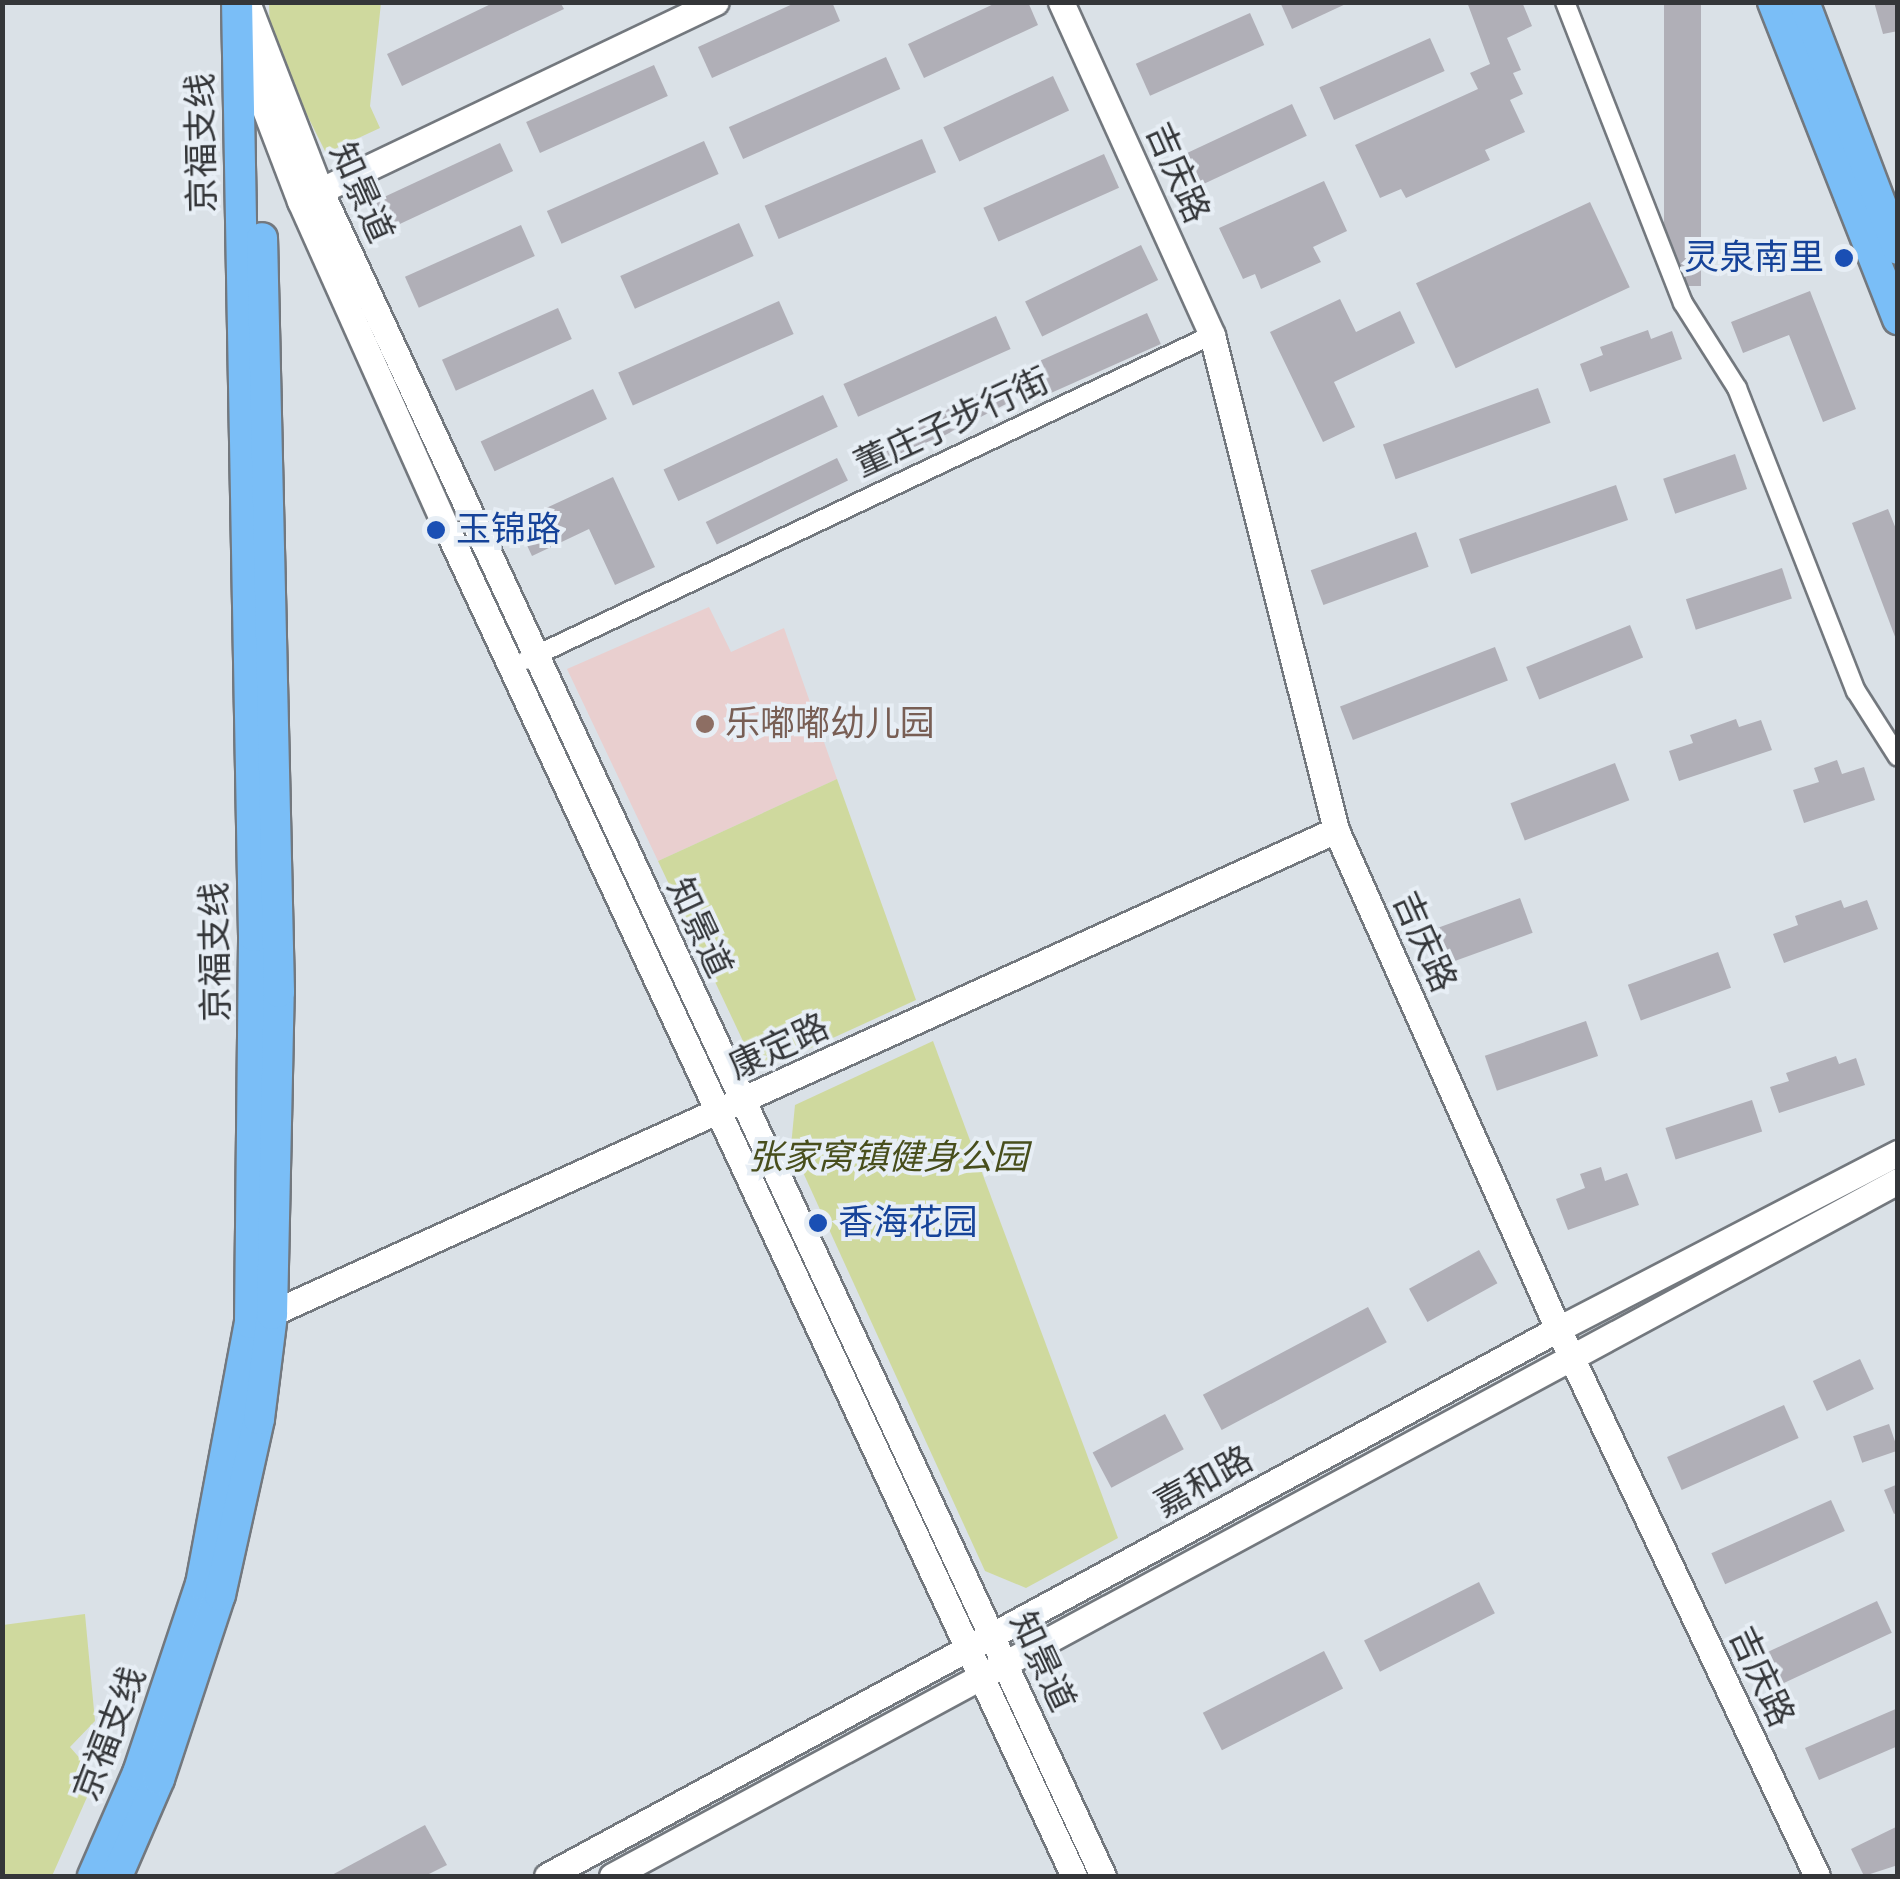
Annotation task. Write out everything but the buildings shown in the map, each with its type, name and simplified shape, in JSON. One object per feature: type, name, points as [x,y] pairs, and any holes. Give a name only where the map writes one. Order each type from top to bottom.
[{"type":"main road","name":"京福支线","points":[[117,1876],[159,1779],[220,1595],[259,1418],[279,992],[257,96],[247,35],[234,2]]},
{"type":"main road","name":"知景道","points":[[248,2],[247,35],[310,195],[512,667],[716,1114],[981,1643]]},
{"type":"main road","name":"京福支线","points":[[92,1876],[138,1773],[200,1584],[261,1318],[254,954],[247,35],[256,2]]},
{"type":"main road","points":[[310,195],[716,2]]},
{"type":"main road","name":"吉庆路","points":[[1062,2],[1212,336],[1336,830],[1558,1329],[1816,1876]]},
{"type":"main road","points":[[1773,2],[1898,319]]},
{"type":"main road","points":[[1804,2],[1898,248]]},
{"type":"main road","name":"知景道","points":[[257,96],[310,195],[536,656],[741,1103],[994,1672],[1074,1876]]},
{"type":"main road","name":"康定路","points":[[261,1318],[1336,830]]},
{"type":"main road","name":"嘉和路","points":[[547,1876],[1558,1329],[1898,1153]]},
{"type":"main road","name":"嘉和路","points":[[612,1876],[994,1672],[1570,1354],[1898,1181]]},
{"type":"main road","name":"知景道","points":[[994,1672],[1103,1876]]},
{"type":"street","points":[[1565,2],[1683,303],[1736,388],[1856,691],[1898,757]]},
{"type":"street","name":"董庄子步行街","points":[[512,667],[1212,336]]},
{"type":"shaded area","name":"乐嘟嘟幼儿园","points":[[709,607],[731,652],[784,628],[837,779],[658,861],[567,669]]},
{"type":"green space","points":[[269,3],[381,3],[370,106],[380,128],[326,153],[270,41]]},
{"type":"green space","points":[[837,779],[916,1000],[778,1063],[751,1058],[658,861]]},
{"type":"green space","name":"张家窝镇健身公园","points":[[933,1041],[1118,1538],[1026,1588],[985,1571],[791,1146],[795,1105]]},
{"type":"green space","points":[[85,1614],[95,1721],[70,1747],[96,1777],[52,1876],[3,1876],[3,1625]]},
{"type":"place","name":"灵泉南里","points":[[1844,258]]},
{"type":"place","name":"玉锦路","points":[[436,530]]},
{"type":"place","name":"乐嘟嘟幼儿园","points":[[705,724]]},
{"type":"place","name":"香海花园","points":[[818,1223]]}]
